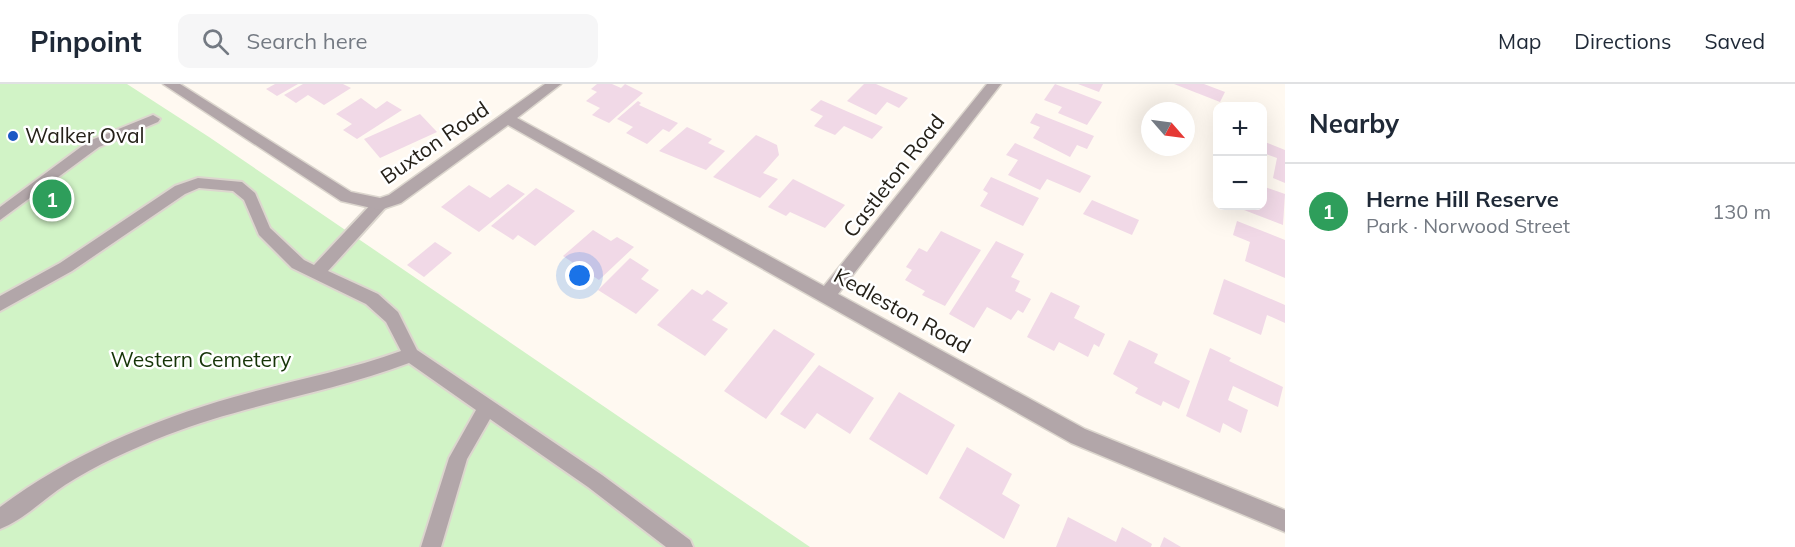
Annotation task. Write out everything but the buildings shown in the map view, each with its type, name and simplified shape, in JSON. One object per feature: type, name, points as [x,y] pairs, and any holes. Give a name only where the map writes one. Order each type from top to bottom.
[{"type":"street","points":[[170,84],[334,189],[372,203]]},
{"type":"street","name":"Buxton Road","points":[[372,203],[408,192],[554,84]]},
{"type":"street","name":"Castleton Road","points":[[827,295],[994,84]]},
{"type":"street","name":"Kedleston Road","points":[[507,118],[1077,436],[1285,521]]},
{"type":"lane","points":[[0,215],[94,144],[153,119]]},
{"type":"lane","points":[[0,304],[101,244],[164,199],[198,183],[219,182],[237,186],[250,197],[264,231],[298,264],[372,299],[392,317],[411,355],[595,481],[683,547]]},
{"type":"lane","points":[[316,273],[372,203]]},
{"type":"lane","points":[[0,519],[21,502],[72,471],[122,445],[180,422],[270,395],[363,374],[411,355]]},
{"type":"lane","points":[[430,547],[456,458],[469,431],[487,409]]},
{"type":"green space","name":"Western Cemetery","points":[[0,84],[127,84],[209,137],[810,547],[0,547]]},
{"type":"place","name":"Walker Oval","points":[[13,136]]},
{"type":"place","name":"Herne Hill Reserve","points":[[52,199]]}]
